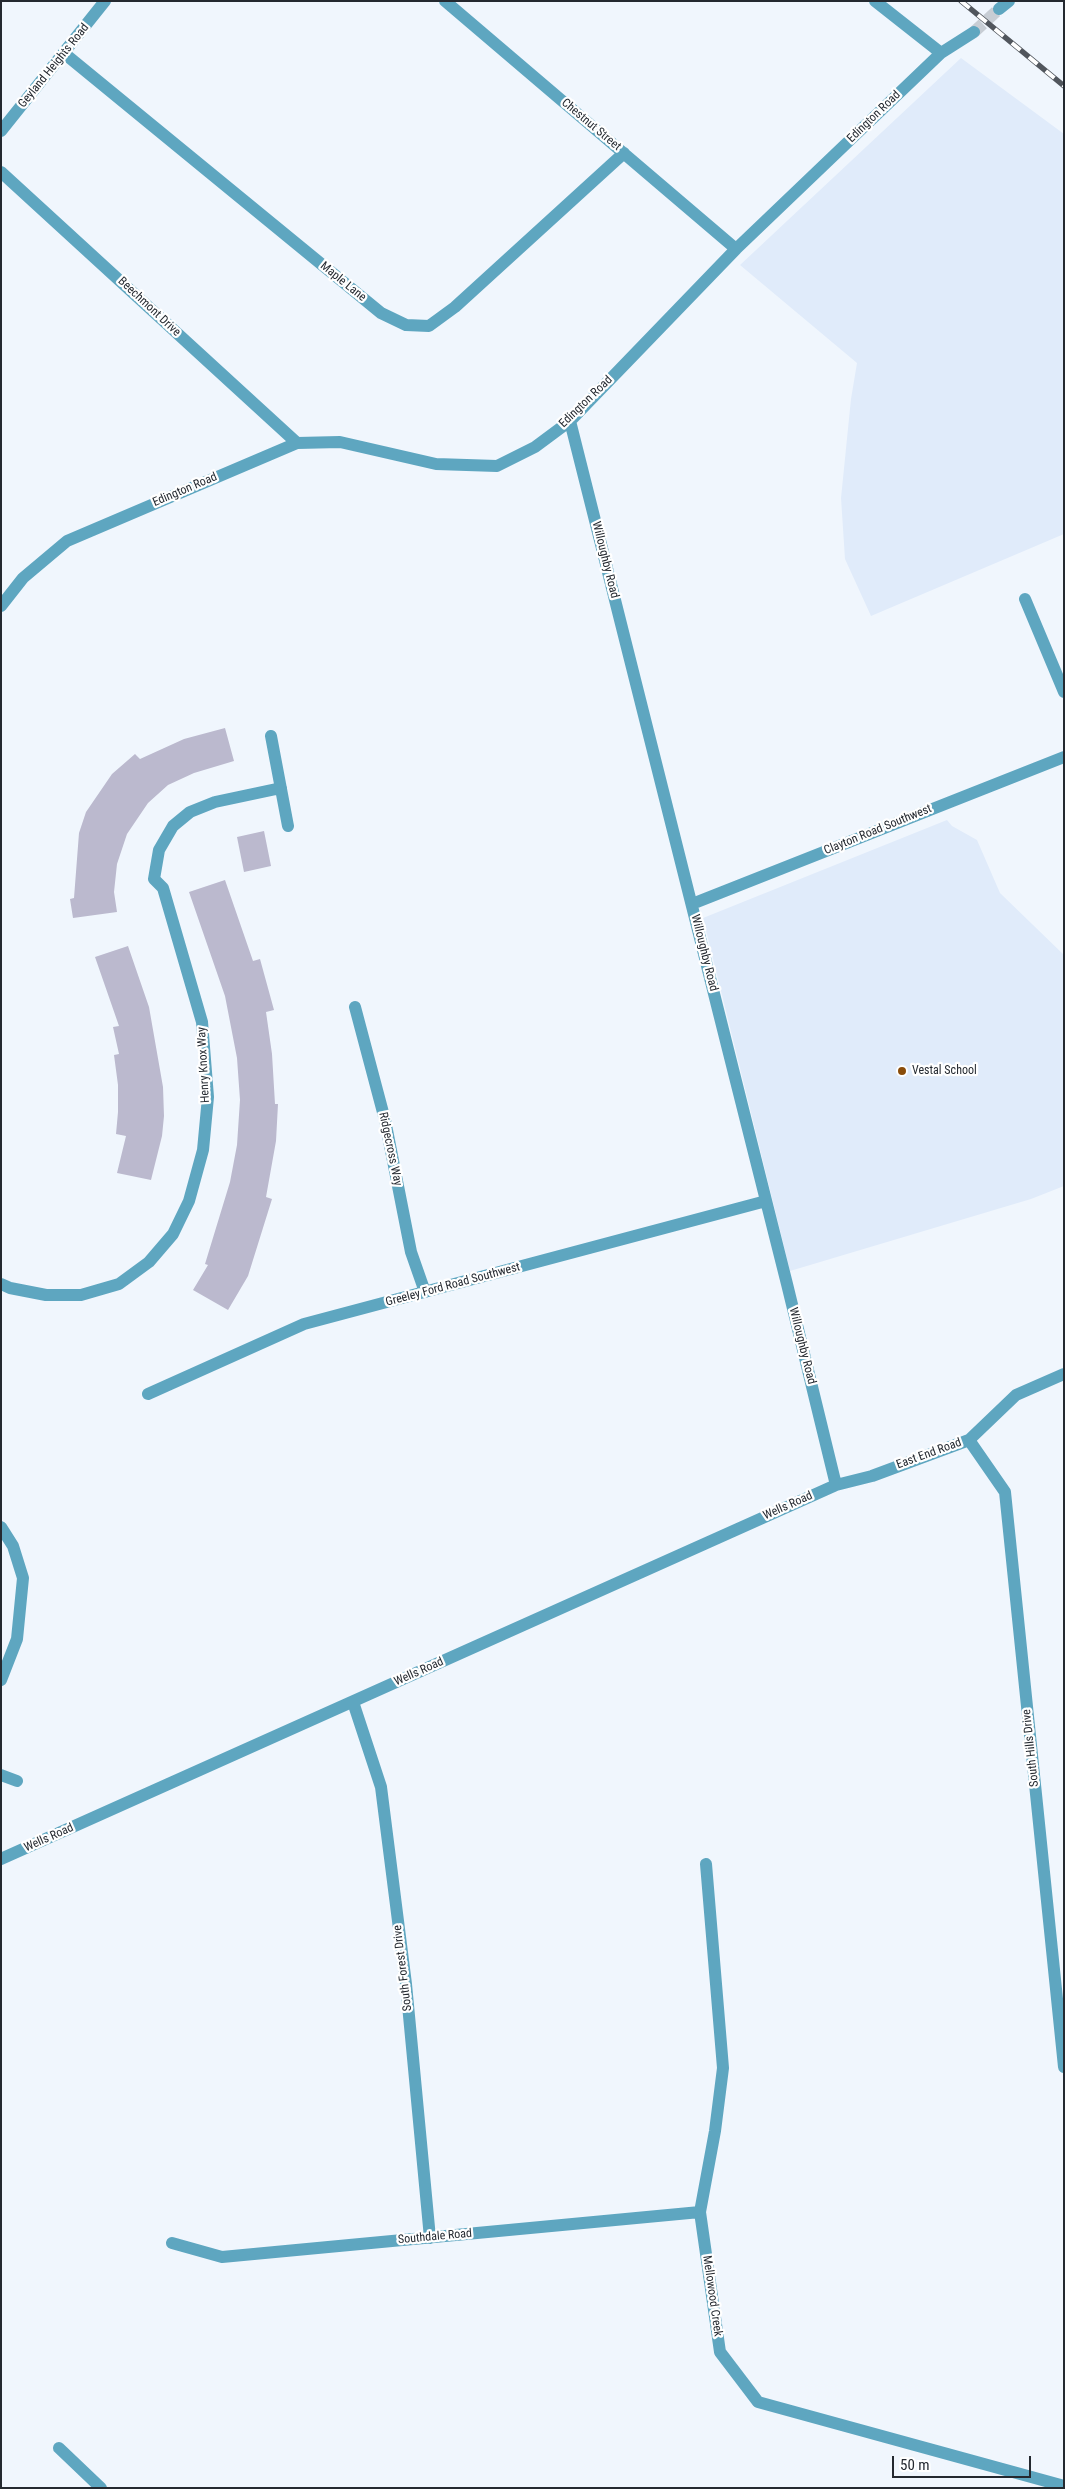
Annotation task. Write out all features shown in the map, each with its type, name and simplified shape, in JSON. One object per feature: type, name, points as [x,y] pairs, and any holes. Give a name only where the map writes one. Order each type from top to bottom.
[{"type":"street","name":"Geyland Heights Road","points":[[1,131],[65,54],[105,1]]},
{"type":"street","name":"Chestnut Street","points":[[446,1],[736,250]]},
{"type":"street","points":[[876,1],[941,53]]},
{"type":"street","name":"Edington Road","points":[[1,606],[23,578],[67,541],[297,443],[340,442],[436,464],[498,466],[535,447],[570,421],[736,250],[941,53],[974,32]]},
{"type":"street","name":"Maple Lane","points":[[65,54],[381,313],[406,325],[429,326],[455,307],[624,153]]},
{"type":"street","name":"Beechmont Drive","points":[[1,172],[297,443]]},
{"type":"street","name":"Willoughby Road","points":[[570,421],[836,1485]]},
{"type":"street","points":[[1025,600],[1064,692]]},
{"type":"street","points":[[271,736],[288,826]]},
{"type":"street","name":"Clayton Road Southwest","points":[[692,904],[1064,757]]},
{"type":"street","name":"Henry Knox Way","points":[[1,1284],[10,1288],[46,1295],[81,1295],[119,1284],[150,1262],[173,1234],[189,1201],[203,1150],[208,1097],[202,1022],[163,888],[154,879],[159,850],[173,826],[190,812],[215,802],[281,788]]},
{"type":"street","name":"Ridgecross Way","points":[[355,1006],[385,1120],[411,1252],[425,1292]]},
{"type":"street","name":"Greeley Ford Road Southwest","points":[[148,1394],[304,1324],[766,1201]]},
{"type":"street","name":"East End Road","points":[[836,1485],[872,1476],[969,1440],[1016,1395],[1064,1374]]},
{"type":"street","name":"South Hills Drive","points":[[969,1440],[1005,1492],[1064,2067]]},
{"type":"street","name":"Wells Road","points":[[1,1859],[836,1485]]},
{"type":"street","points":[[1,1527],[12,1546],[23,1578],[16,1639],[1,1680]]},
{"type":"street","name":"South Forest Drive","points":[[353,1702],[381,1786],[406,1984],[430,2238]]},
{"type":"street","points":[[1,1774],[17,1781]]},
{"type":"street","name":"Mellowood Creek","points":[[706,1864],[723,2068],[715,2131],[700,2212],[720,2352],[758,2402],[1064,2486]]},
{"type":"street","name":"Southdale Road","points":[[172,2243],[204,2254],[222,2257],[700,2212]]},
{"type":"street","points":[[59,2448],[101,2488]]},
{"type":"shaded area","points":[[961,58],[1064,134],[1064,534],[871,616],[845,559],[841,498],[851,399],[857,363],[740,265]]},
{"type":"shaded area","name":"Vestal School","points":[[947,820],[952,826],[977,840],[1000,893],[1064,955],[1064,1186],[1031,1199],[790,1271],[703,918]]},
{"type":"building","points":[[225,728],[234,761],[194,773],[168,785],[148,803],[127,834],[117,864],[114,892],[117,912],[73,918],[70,899],[74,898],[79,833],[86,812],[112,774],[135,754],[140,759],[184,739]]},
{"type":"building","points":[[264,831],[271,866],[244,872],[237,837]]},
{"type":"building","points":[[225,880],[253,961],[260,959],[274,1010],[266,1012],[272,1054],[275,1104],[278,1104],[276,1141],[266,1197],[272,1199],[248,1276],[228,1310],[193,1290],[208,1265],[205,1264],[230,1182],[237,1145],[240,1100],[237,1058],[225,996],[189,892]]},
{"type":"building","points":[[128,946],[149,1007],[163,1087],[164,1116],[162,1136],[151,1180],[117,1173],[126,1136],[116,1134],[118,1085],[114,1055],[119,1054],[113,1027],[119,1026],[95,957]]},
{"type":"tunnel","points":[[974,32],[999,9]]},
{"type":"railway","points":[[961,1],[1064,86]]},
{"type":"place","name":"Vestal School","points":[[902,1071]]}]
